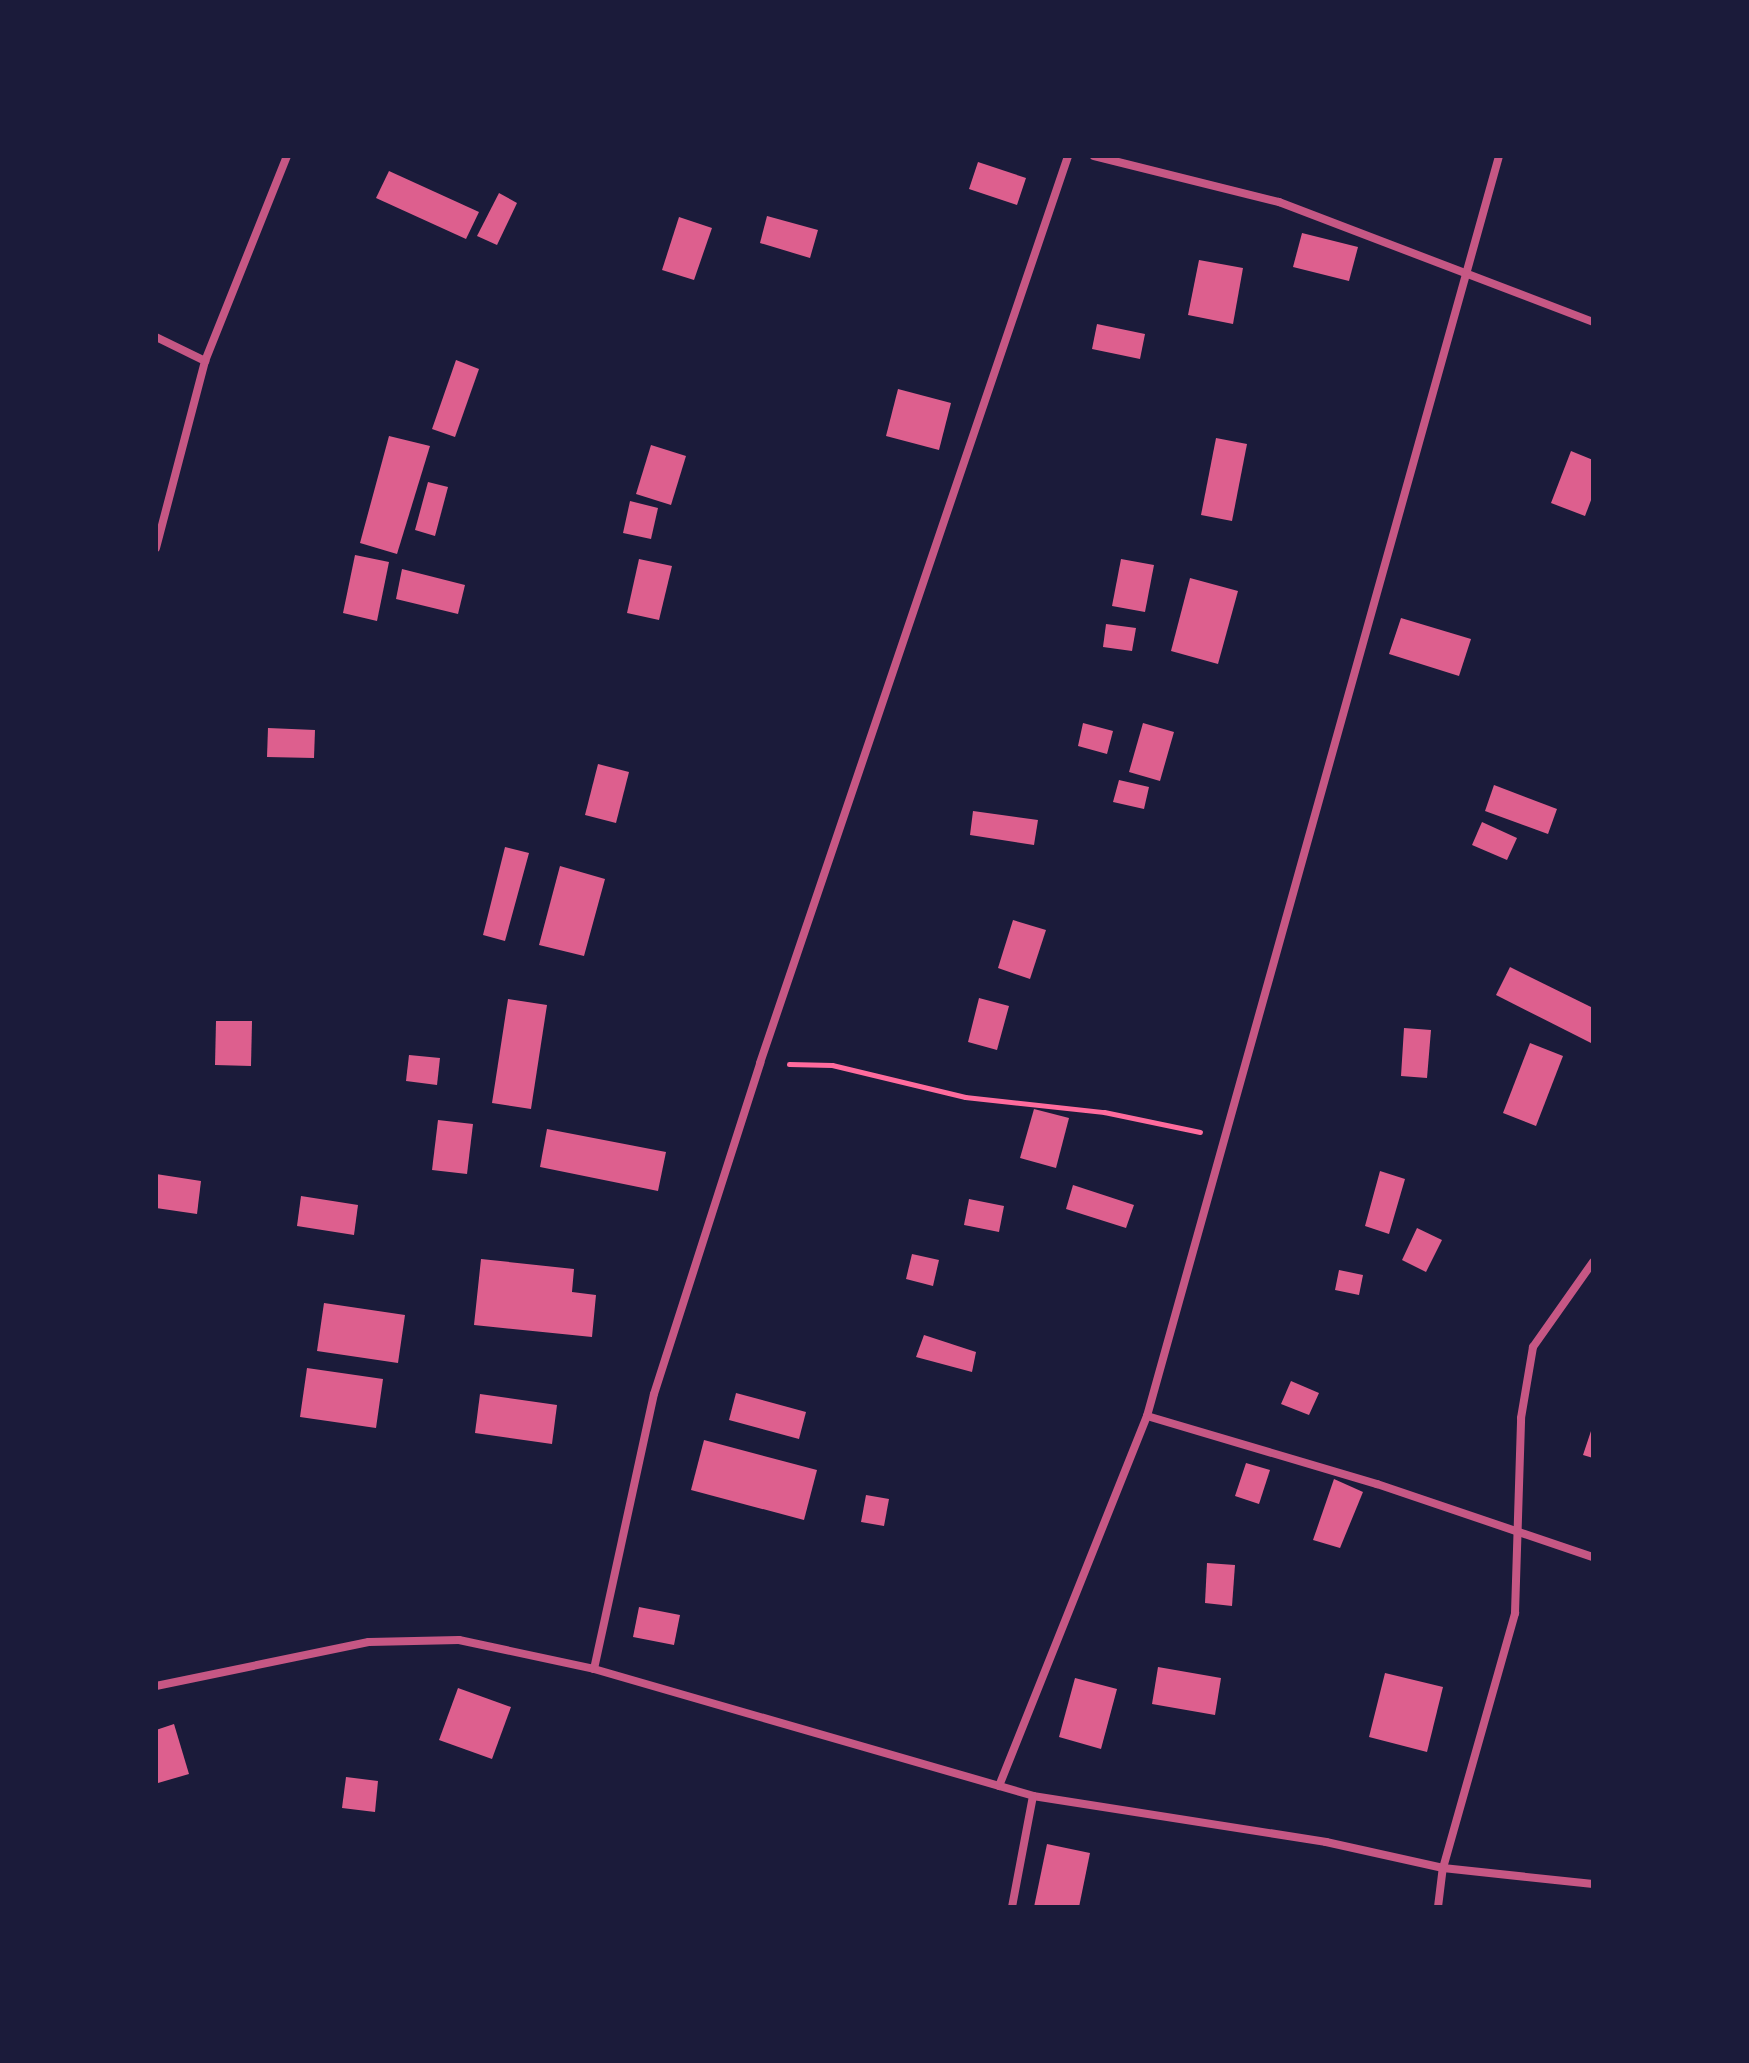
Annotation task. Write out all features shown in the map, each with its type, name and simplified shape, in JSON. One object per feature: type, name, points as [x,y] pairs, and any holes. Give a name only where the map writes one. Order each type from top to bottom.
[{"type":"street","points":[[156,548],[205,361],[287,156]]},
{"type":"street","points":[[594,1669],[654,1394],[760,1063],[1068,156]]},
{"type":"street","points":[[1094,156],[1279,202],[1593,322]]},
{"type":"street","points":[[999,1786],[1147,1416],[1228,1138],[1499,156]]},
{"type":"street","points":[[156,337],[205,361]]},
{"type":"street","points":[[1438,1907],[1443,1868],[1515,1613],[1520,1534],[1521,1418],[1533,1347],[1593,1262]]},
{"type":"street","points":[[1147,1416],[1377,1484],[1593,1557]]},
{"type":"street","points":[[156,1686],[384,1642],[459,1640],[594,1669],[1033,1796],[1326,1842],[1443,1868],[1593,1884]]},
{"type":"street","points":[[1012,1907],[1033,1796]]},
{"type":"path","points":[[760,1063],[832,1065],[965,1097],[1104,1112],[1228,1138]]},
{"type":"building","points":[[978,162],[1026,178],[1017,205],[969,189]]},
{"type":"building","points":[[389,171],[479,212],[466,239],[376,198]]},
{"type":"building","points":[[499,193],[517,203],[497,245],[477,236]]},
{"type":"building","points":[[767,216],[818,230],[810,258],[760,243]]},
{"type":"building","points":[[679,217],[712,228],[694,280],[662,270]]},
{"type":"building","points":[[1302,233],[1358,247],[1349,281],[1293,267]]},
{"type":"building","points":[[1199,260],[1243,268],[1233,324],[1188,315]]},
{"type":"building","points":[[1097,324],[1145,334],[1140,359],[1092,349]]},
{"type":"building","points":[[456,360],[479,369],[455,437],[432,429]]},
{"type":"building","points":[[898,389],[951,403],[939,450],[886,436]]},
{"type":"building","points":[[389,436],[430,446],[397,554],[360,543]]},
{"type":"building","points":[[1216,438],[1247,444],[1232,521],[1201,515]]},
{"type":"building","points":[[651,445],[686,456],[671,505],[636,494]]},
{"type":"building","points":[[1571,451],[1593,460],[1593,495],[1585,516],[1551,503]]},
{"type":"building","points":[[428,482],[448,487],[435,536],[415,530]]},
{"type":"building","points":[[630,501],[658,508],[651,539],[623,533]]},
{"type":"building","points":[[355,555],[389,562],[377,621],[343,613]]},
{"type":"building","points":[[639,559],[672,566],[659,620],[627,613]]},
{"type":"building","points":[[1121,559],[1154,565],[1145,612],[1112,606]]},
{"type":"building","points":[[402,569],[465,585],[458,614],[396,599]]},
{"type":"building","points":[[1190,578],[1238,591],[1218,664],[1171,651]]},
{"type":"building","points":[[1401,618],[1471,639],[1459,676],[1389,654]]},
{"type":"building","points":[[1106,624],[1136,628],[1132,651],[1103,647]]},
{"type":"building","points":[[1083,723],[1113,731],[1107,754],[1078,746]]},
{"type":"building","points":[[1143,723],[1174,732],[1160,781],[1129,772]]},
{"type":"building","points":[[268,728],[315,730],[314,758],[267,757]]},
{"type":"building","points":[[598,764],[629,772],[616,823],[585,815]]},
{"type":"building","points":[[1119,780],[1149,787],[1144,809],[1113,802]]},
{"type":"building","points":[[1494,785],[1557,809],[1548,834],[1485,811]]},
{"type":"building","points":[[973,811],[1038,820],[1034,845],[970,835]]},
{"type":"building","points":[[1482,822],[1517,838],[1507,860],[1472,845]]},
{"type":"building","points":[[505,847],[529,853],[505,941],[483,935]]},
{"type":"building","points":[[560,866],[605,879],[584,956],[539,945]]},
{"type":"building","points":[[1013,920],[1046,930],[1030,979],[998,968]]},
{"type":"building","points":[[1510,967],[1593,1008],[1593,1044],[1496,995]]},
{"type":"building","points":[[979,998],[1009,1006],[997,1050],[968,1042]]},
{"type":"building","points":[[508,999],[547,1005],[531,1109],[492,1103]]},
{"type":"building","points":[[216,1021],[252,1021],[251,1066],[215,1065]]},
{"type":"building","points":[[1404,1028],[1431,1030],[1427,1078],[1401,1076]]},
{"type":"building","points":[[1530,1043],[1563,1056],[1536,1126],[1503,1113]]},
{"type":"building","points":[[409,1055],[440,1058],[437,1085],[406,1081]]},
{"type":"building","points":[[1034,1109],[1069,1118],[1056,1168],[1020,1158]]},
{"type":"building","points":[[438,1120],[473,1124],[467,1174],[432,1170]]},
{"type":"building","points":[[547,1129],[666,1152],[658,1191],[540,1167]]},
{"type":"building","points":[[1380,1171],[1405,1179],[1389,1234],[1365,1226]]},
{"type":"building","points":[[156,1174],[201,1181],[197,1214],[156,1208]]},
{"type":"building","points":[[1073,1185],[1134,1205],[1126,1228],[1066,1209]]},
{"type":"building","points":[[301,1196],[358,1205],[354,1235],[297,1226]]},
{"type":"building","points":[[969,1199],[1004,1206],[999,1232],[964,1225]]},
{"type":"building","points":[[1417,1228],[1442,1240],[1426,1272],[1402,1260]]},
{"type":"building","points":[[912,1254],[939,1260],[933,1286],[906,1279]]},
{"type":"building","points":[[481,1259],[574,1269],[572,1292],[596,1295],[592,1337],[474,1325]]},
{"type":"building","points":[[1339,1270],[1363,1275],[1359,1295],[1335,1290]]},
{"type":"building","points":[[324,1303],[405,1315],[398,1363],[317,1351]]},
{"type":"building","points":[[924,1335],[976,1352],[972,1372],[916,1357]]},
{"type":"building","points":[[307,1368],[383,1379],[376,1428],[300,1417]]},
{"type":"building","points":[[1291,1381],[1319,1393],[1309,1415],[1281,1404]]},
{"type":"building","points":[[736,1393],[806,1412],[799,1439],[729,1420]]},
{"type":"building","points":[[480,1394],[557,1405],[552,1444],[475,1433]]},
{"type":"building","points":[[1593,1425],[1593,1458],[1583,1455]]},
{"type":"building","points":[[704,1440],[817,1470],[804,1520],[691,1490]]},
{"type":"building","points":[[1246,1463],[1270,1470],[1259,1504],[1235,1496]]},
{"type":"building","points":[[1334,1479],[1363,1492],[1340,1548],[1313,1540]]},
{"type":"building","points":[[866,1495],[889,1499],[884,1526],[861,1522]]},
{"type":"building","points":[[1207,1563],[1235,1565],[1232,1606],[1205,1603]]},
{"type":"building","points":[[639,1607],[680,1615],[674,1645],[633,1637]]},
{"type":"building","points":[[1158,1667],[1221,1678],[1215,1715],[1152,1704]]},
{"type":"building","points":[[1385,1673],[1443,1687],[1427,1752],[1369,1737]]},
{"type":"building","points":[[1075,1678],[1117,1689],[1101,1749],[1059,1737]]},
{"type":"building","points":[[458,1688],[511,1707],[492,1759],[439,1740]]},
{"type":"building","points":[[174,1724],[189,1774],[158,1783],[156,1730]]},
{"type":"building","points":[[346,1777],[378,1781],[375,1812],[342,1808]]},
{"type":"building","points":[[1047,1844],[1090,1853],[1079,1907],[1034,1907]]}]
